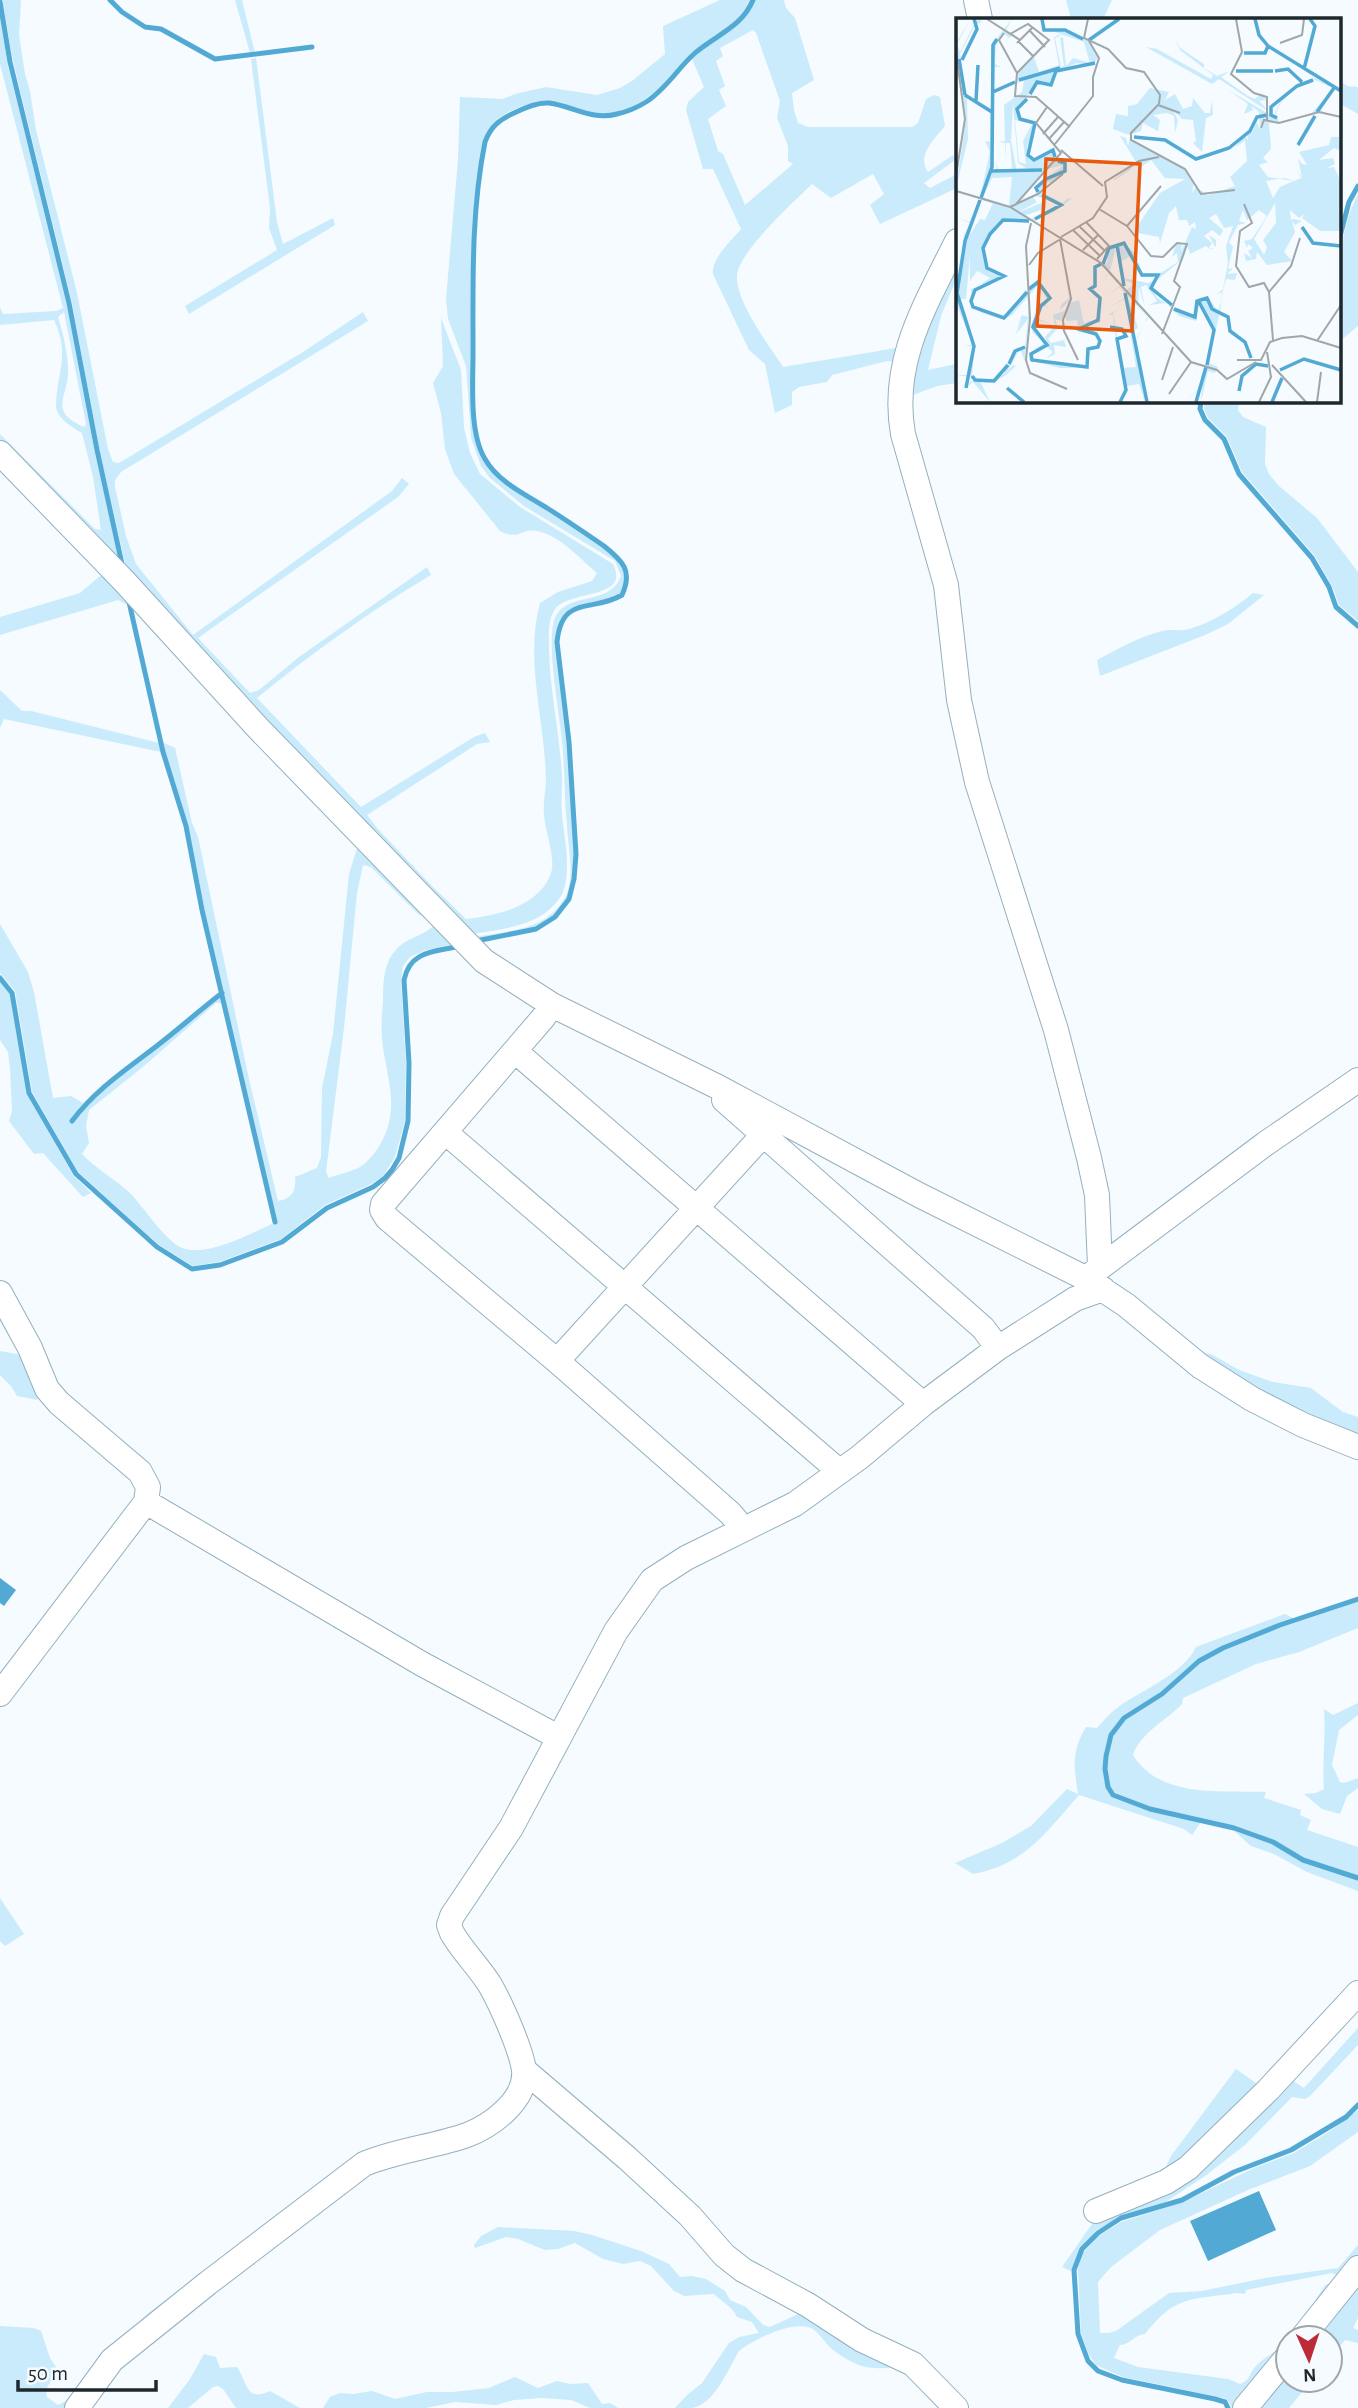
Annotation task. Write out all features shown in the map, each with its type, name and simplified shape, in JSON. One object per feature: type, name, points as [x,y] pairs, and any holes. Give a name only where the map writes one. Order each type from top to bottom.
[{"type":"street","points":[[976,0],[980,18]]},
{"type":"street","points":[[956,243],[909,343],[902,366],[899,411],[903,434],[946,585],[958,700],[977,782],[1056,1030],[1089,1158],[1097,1195],[1096,1278]]},
{"type":"street","points":[[0,453],[124,581],[257,727],[484,961],[552,1005],[718,1087],[919,1195],[1096,1278],[1200,1366],[1243,1394],[1303,1425],[1358,1447]]},
{"type":"street","points":[[552,1005],[383,1204],[383,1213],[730,1513],[740,1529]]},
{"type":"street","points":[[515,1051],[923,1404]]},
{"type":"street","points":[[77,2408],[100,2374],[121,2353],[363,2164],[470,2134],[499,2116],[517,2096],[524,2070],[506,2017],[490,1985],[456,1941],[449,1925],[458,1905],[511,1828],[616,1631],[652,1580],[685,1558],[795,1504],[860,1457],[923,1404],[998,1348],[1075,1299],[1096,1278],[1265,1144],[1358,1080]]},
{"type":"street","points":[[718,1087],[721,1098],[982,1328],[998,1348]]},
{"type":"street","points":[[445,1132],[839,1471]]},
{"type":"street","points":[[557,1361],[762,1136]]},
{"type":"street","points":[[0,1293],[30,1348],[47,1389],[68,1411],[140,1472],[148,1487],[146,1502],[0,1694]]},
{"type":"street","points":[[146,1502],[422,1664],[558,1737]]},
{"type":"street","points":[[1096,2211],[1166,2182],[1188,2168],[1260,2098],[1358,1993]]},
{"type":"street","points":[[524,2070],[690,2216],[724,2255],[743,2270],[808,2305],[862,2340],[913,2364],[956,2408]]},
{"type":"street","points":[[1313,2324],[1358,2267]]},
{"type":"street","points":[[1245,2408],[1274,2373]]},
{"type":"shaded area","points":[[2,0],[21,0],[19,35],[36,130],[77,293],[108,449],[113,462],[119,463],[303,352],[363,312],[368,321],[121,472],[115,480],[115,487],[126,536],[136,564],[193,635],[392,491],[402,478],[409,484],[398,497],[198,638],[250,693],[259,690],[299,657],[427,567],[431,575],[342,633],[257,698],[361,807],[474,737],[485,733],[490,742],[477,744],[367,815],[466,919],[516,907],[537,894],[551,873],[552,860],[544,811],[545,761],[535,670],[536,625],[540,603],[558,592],[592,581],[597,573],[562,542],[545,533],[527,531],[512,535],[500,531],[454,474],[445,449],[441,413],[433,383],[443,366],[441,318],[461,370],[464,428],[470,453],[480,474],[520,507],[613,564],[616,575],[614,583],[607,589],[563,602],[553,612],[550,622],[550,666],[561,761],[567,871],[562,894],[554,905],[533,920],[510,928],[462,936],[120,570],[125,563],[99,449],[72,303],[13,61]]},
{"type":"shaded area","points":[[235,0],[242,0],[255,53],[250,53]]},
{"type":"shaded area","points":[[720,0],[751,0],[741,16],[687,58],[641,102],[629,109],[608,114],[589,112],[554,102],[527,105],[494,122],[485,140],[478,173],[474,215],[470,313],[472,396],[479,449],[492,472],[505,483],[580,530],[616,557],[624,568],[625,582],[617,596],[610,600],[582,605],[567,612],[558,630],[556,642],[571,779],[575,854],[568,898],[554,916],[535,927],[471,940],[474,937],[533,925],[553,913],[567,893],[571,866],[562,741],[553,666],[553,625],[557,614],[565,606],[607,592],[621,576],[615,561],[524,506],[490,478],[481,466],[471,438],[466,366],[448,319],[446,299],[458,160],[460,97],[503,99],[546,87],[597,95],[620,88],[665,54],[663,26]]},
{"type":"shaded area","points":[[755,0],[784,0],[786,8],[795,18],[814,80],[792,93],[798,123],[808,127],[912,127],[918,123],[926,99],[934,95],[940,97],[945,126],[925,154],[925,166],[928,172],[953,155],[955,160],[924,183],[930,188],[956,175],[956,188],[880,224],[870,205],[884,194],[873,174],[831,198],[812,184],[747,253],[737,275],[741,297],[783,367],[902,347],[898,362],[887,361],[832,375],[827,382],[799,387],[792,392],[792,405],[775,413],[765,364],[749,350],[713,274],[718,256],[741,229],[713,169],[703,169],[686,110],[688,102],[704,87],[692,59],[743,19]],"holes":[[[753,30],[780,101],[777,118],[788,146],[788,161],[793,164],[745,205],[723,154],[718,151],[708,119],[726,106],[719,90],[725,86],[716,61],[723,56],[720,48]]]},
{"type":"shaded area","points":[[1066,0],[1112,0],[1103,18],[1071,18]]},
{"type":"shaded area","points":[[0,17],[8,66],[67,304],[95,453],[120,563],[0,443],[0,434],[95,529],[101,530],[93,477],[82,433],[63,420],[56,408],[62,355],[54,320],[0,325],[0,307],[3,314],[56,311],[63,308],[0,64]],"holes":[[[64,312],[86,424],[84,427],[72,421],[63,409],[68,367],[58,317]]]},
{"type":"shaded area","points":[[256,58],[277,222],[283,244],[333,218],[335,225],[189,314],[185,306],[277,250],[269,228],[270,208],[251,59]]},
{"type":"shaded area","points":[[1340,81],[1347,86],[1358,87],[1358,114],[1340,104]]},
{"type":"shaded area","points":[[1358,194],[1358,326],[1340,341],[1341,248],[1350,212]]},
{"type":"shaded area","points":[[956,256],[956,279],[941,316],[928,370],[956,364],[956,383],[937,386],[913,395],[912,349]]},
{"type":"shaded area","points":[[1205,402],[1239,402],[1238,410],[1243,417],[1266,427],[1265,464],[1269,474],[1317,518],[1358,572],[1358,621],[1339,605],[1315,556],[1242,472],[1227,437],[1208,418]]},
{"type":"shaded area","points":[[100,576],[109,577],[129,606],[118,600],[0,635],[0,617],[80,593]]},
{"type":"shaded area","points":[[1253,593],[1264,595],[1228,624],[1100,676],[1097,660],[1146,636],[1166,630],[1185,630],[1203,624],[1230,610]]},
{"type":"shaded area","points":[[0,690],[22,711],[159,743],[161,752],[4,719],[0,728]]},
{"type":"shaded area","points":[[162,742],[175,748],[192,823],[198,837],[249,1079],[278,1201],[290,1196],[294,1190],[295,1177],[317,1168],[321,1157],[322,1088],[333,1034],[349,874],[358,845],[460,943],[426,950],[410,957],[403,966],[401,980],[406,1063],[405,1121],[395,1157],[383,1176],[325,1205],[281,1239],[219,1262],[193,1266],[159,1245],[78,1172],[32,1092],[15,991],[0,973],[0,924],[28,972],[53,1098],[71,1096],[83,1103],[70,1120],[72,1121],[85,1105],[131,1065],[220,995],[222,1003],[216,1003],[89,1110],[86,1126],[89,1143],[82,1154],[132,1195],[169,1239],[185,1249],[198,1250],[226,1244],[276,1222],[203,910],[187,826]],"holes":[[[363,865],[371,867],[418,914],[435,925],[399,947],[389,960],[386,970],[382,1030],[391,1092],[387,1130],[377,1150],[363,1165],[329,1178],[326,1172],[357,893]]]},
{"type":"shaded area","points":[[0,982],[10,994],[27,1094],[73,1175],[91,1193],[83,1197],[43,1153],[34,1154],[9,1121],[12,1111],[10,1069],[8,1052],[0,1040]]},
{"type":"shaded area","points":[[0,1351],[28,1356],[44,1389],[37,1400],[17,1396],[0,1375]]},
{"type":"shaded area","points":[[1191,1351],[1211,1354],[1239,1370],[1273,1382],[1311,1388],[1343,1412],[1358,1417],[1358,1441],[1302,1416]]},
{"type":"shaded area","points":[[1358,1601],[1358,1628],[1299,1652],[1256,1664],[1183,1698],[1182,1704],[1154,1727],[1136,1747],[1133,1755],[1145,1769],[1175,1786],[1211,1791],[1266,1792],[1264,1798],[1301,1810],[1300,1815],[1311,1820],[1307,1830],[1358,1847],[1358,1876],[1304,1859],[1274,1841],[1234,1827],[1151,1808],[1114,1794],[1107,1776],[1107,1756],[1113,1736],[1129,1716],[1161,1696],[1202,1661],[1220,1651]]},
{"type":"shaded area","points":[[1285,1614],[1295,1619],[1234,1641],[1194,1663],[1159,1694],[1123,1717],[1110,1735],[1103,1766],[1104,1777],[1112,1797],[1150,1811],[1201,1822],[1192,1835],[1184,1829],[1079,1795],[1034,1845],[1007,1863],[973,1874],[955,1863],[1002,1843],[1031,1826],[1067,1789],[1078,1794],[1075,1760],[1078,1744],[1086,1727],[1097,1728],[1118,1707],[1163,1680],[1191,1656],[1196,1647]]},
{"type":"shaded area","points":[[1358,1703],[1358,1715],[1339,1730],[1332,1765],[1340,1782],[1358,1778],[1358,1788],[1347,1796],[1340,1814],[1322,1809],[1304,1794],[1324,1789],[1324,1709],[1333,1715]]},
{"type":"shaded area","points":[[1233,1830],[1272,1844],[1303,1862],[1358,1880],[1358,1891],[1307,1872],[1274,1854],[1251,1846]]},
{"type":"shaded area","points":[[0,1898],[24,1934],[5,1946],[0,1941]]},
{"type":"shaded area","points":[[1358,2028],[1358,2045],[1311,2095],[1305,2099],[1292,2097],[1245,2145],[1164,2203],[1122,2216],[1096,2231],[1079,2251],[1071,2271],[1062,2267],[1099,2214],[1157,2191],[1289,2078],[1304,2088]]},
{"type":"shaded area","points":[[1236,2069],[1263,2088],[1160,2179],[1171,2156]]},
{"type":"shaded area","points":[[1358,2110],[1358,2132],[1310,2166],[1248,2190],[1160,2230],[1111,2267],[1098,2282],[1100,2333],[1116,2331],[1169,2293],[1202,2291],[1265,2278],[1338,2268],[1358,2245],[1358,2261],[1308,2324],[1299,2324],[1325,2285],[1336,2275],[1332,2273],[1246,2290],[1245,2294],[1185,2302],[1166,2312],[1145,2334],[1120,2345],[1114,2358],[1138,2367],[1228,2379],[1240,2384],[1247,2380],[1259,2363],[1274,2352],[1274,2367],[1241,2408],[1232,2408],[1224,2398],[1123,2377],[1096,2365],[1081,2334],[1078,2269],[1082,2254],[1097,2237],[1121,2222],[1183,2202],[1254,2168],[1294,2153]]},
{"type":"shaded area","points":[[359,2153],[362,2162],[74,2408],[0,2408],[0,2326],[34,2328],[41,2331],[50,2358],[58,2370],[48,2385],[47,2397],[58,2405],[71,2398],[101,2359],[147,2314]]},
{"type":"shaded area","points":[[498,2227],[574,2231],[641,2251],[669,2264],[680,2277],[706,2279],[725,2291],[730,2300],[746,2307],[763,2325],[770,2327],[807,2310],[908,2366],[865,2367],[829,2347],[813,2329],[786,2328],[764,2336],[739,2351],[720,2385],[708,2400],[692,2408],[675,2408],[702,2383],[729,2343],[739,2337],[759,2333],[752,2322],[737,2317],[730,2307],[714,2294],[684,2296],[674,2291],[651,2266],[640,2261],[623,2264],[603,2259],[575,2243],[545,2250],[506,2237],[475,2248],[474,2245],[481,2236]]},
{"type":"shaded area","points":[[1358,2275],[1358,2318],[1353,2328],[1358,2330],[1358,2343],[1344,2341],[1344,2324],[1321,2324]]},
{"type":"shaded area","points":[[204,2354],[216,2357],[220,2368],[237,2367],[252,2393],[270,2391],[300,2408],[236,2408],[218,2386],[213,2387],[188,2408],[168,2408],[190,2379]]},
{"type":"shaded area","points":[[515,2377],[538,2388],[557,2381],[570,2384],[588,2383],[602,2404],[610,2403],[618,2408],[590,2408],[571,2400],[541,2398],[514,2400],[496,2405],[455,2402],[426,2408],[323,2408],[330,2397],[340,2393],[372,2391],[395,2399],[427,2392],[489,2388]]},
{"type":"shaded area","points":[[1274,2382],[1274,2394],[1300,2394],[1289,2408],[1253,2408]]},
{"type":"water","points":[[0,1578],[16,1590],[4,1606],[0,1603]]},
{"type":"water","points":[[1259,2191],[1276,2230],[1208,2261],[1190,2221]]},
{"type":"waterway","points":[[110,0],[122,12],[145,27],[161,29],[215,59],[312,47]]},
{"type":"waterway","points":[[476,941],[536,929],[555,917],[569,899],[576,854],[569,742],[557,642],[565,617],[580,607],[622,595],[627,579],[624,567],[611,551],[497,474],[485,459],[476,436],[473,408],[473,274],[477,195],[485,142],[500,121],[536,104],[549,103],[599,116],[624,112],[643,104],[660,91],[695,53],[735,24],[753,0]]},
{"type":"waterway","points":[[0,2],[10,62],[69,303],[122,564]]},
{"type":"waterway","points":[[1340,236],[1349,202],[1358,186]]},
{"type":"waterway","points":[[1201,402],[1200,409],[1205,420],[1224,439],[1239,474],[1312,558],[1329,587],[1336,607],[1358,626]]},
{"type":"waterway","points":[[129,602],[163,752],[186,826],[202,910],[275,1222]]},
{"type":"waterway","points":[[0,978],[12,993],[29,1093],[76,1174],[157,1247],[192,1269],[220,1265],[282,1242],[327,1208],[373,1187],[392,1170],[399,1158],[408,1121],[409,1063],[404,980],[407,970],[425,954],[460,946]]},
{"type":"waterway","points":[[72,1121],[112,1080],[222,993]]},
{"type":"waterway","points":[[1358,1599],[1280,1625],[1223,1648],[1199,1661],[1162,1694],[1124,1718],[1111,1735],[1105,1769],[1108,1787],[1113,1795],[1150,1809],[1234,1828],[1273,1842],[1303,1860],[1358,1878]]},
{"type":"waterway","points":[[1228,2408],[1225,2402],[1215,2399],[1122,2380],[1098,2371],[1088,2361],[1078,2334],[1074,2270],[1082,2249],[1098,2233],[1121,2218],[1182,2200],[1234,2172],[1291,2150],[1346,2117],[1358,2105]]}]
